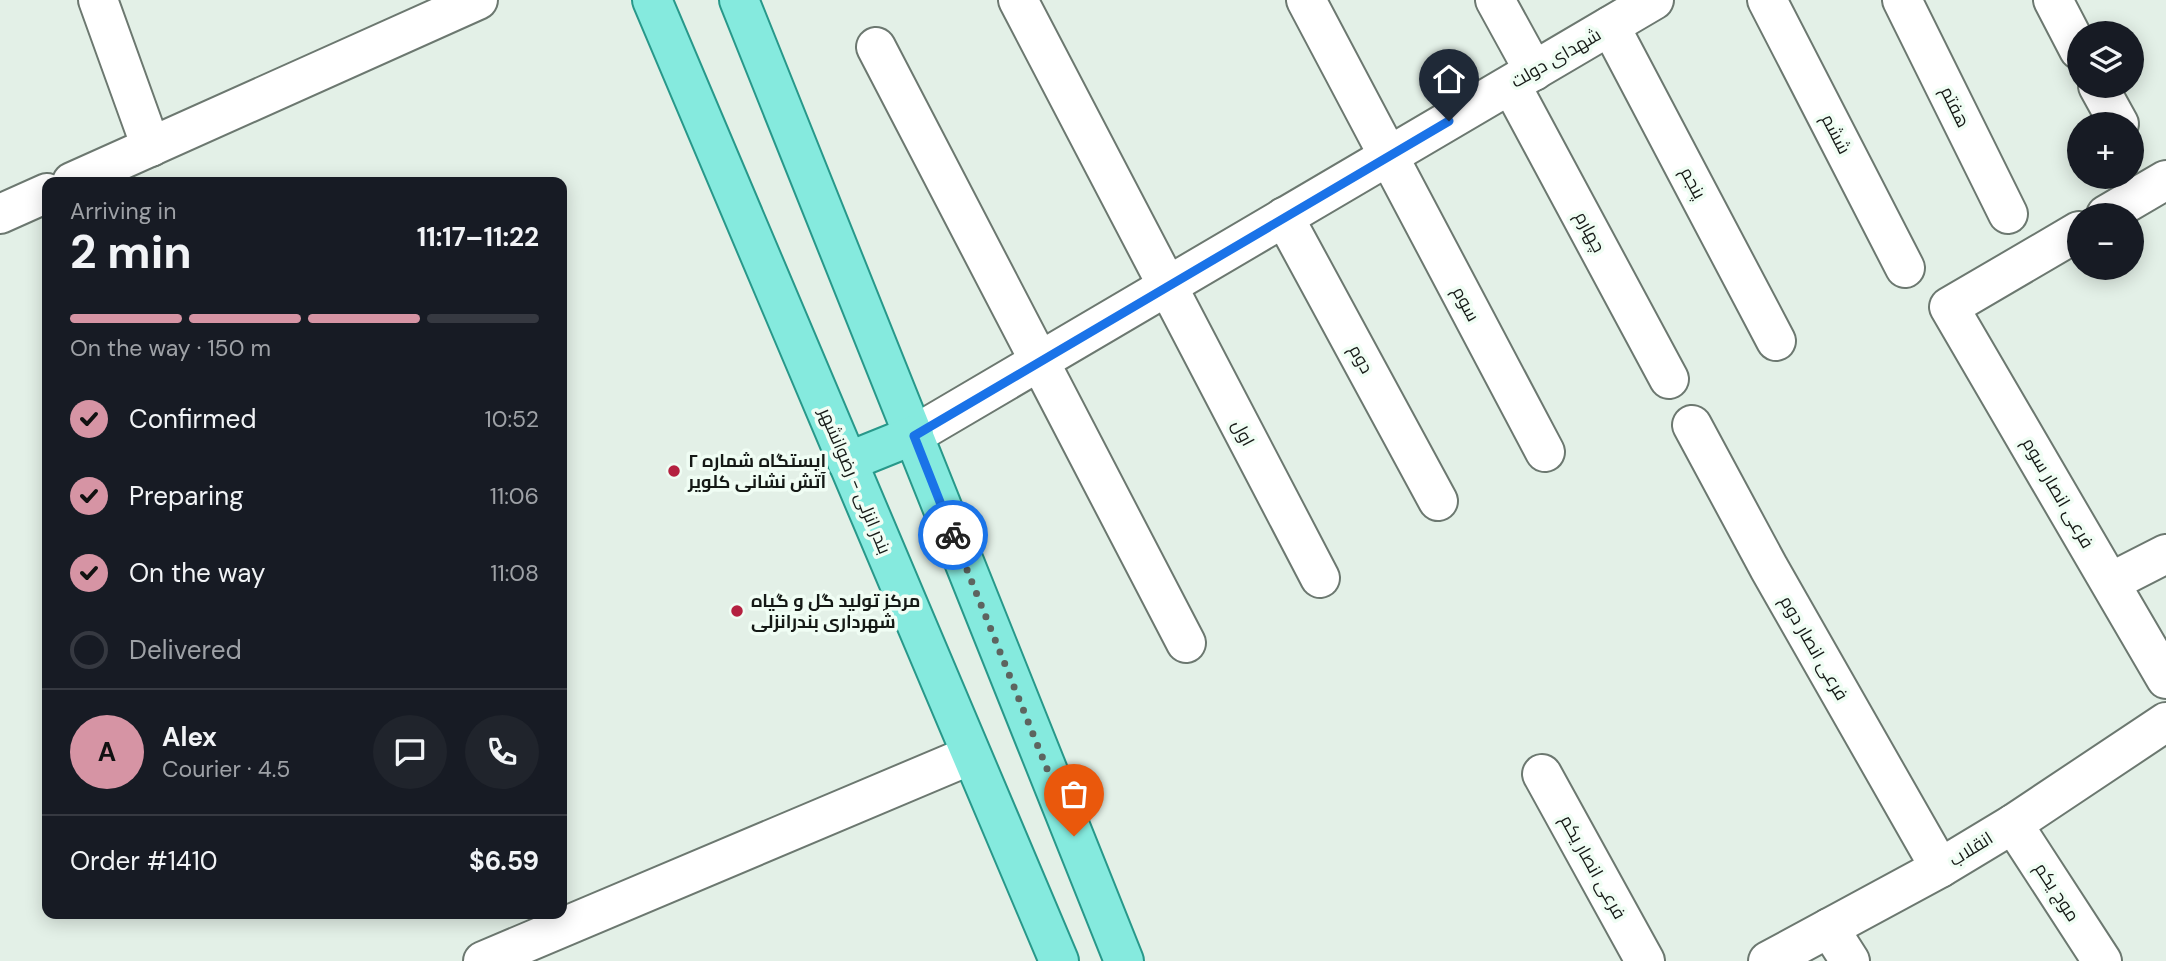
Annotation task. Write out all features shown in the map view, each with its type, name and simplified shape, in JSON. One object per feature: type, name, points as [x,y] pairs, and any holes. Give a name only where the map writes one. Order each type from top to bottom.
[{"type":"main road","name":"بندر انزلی - رضوانشهر","points":[[652,0],[1059,961]]},
{"type":"main road","points":[[738,0],[1124,961]]},
{"type":"main road","points":[[847,461],[914,436]]},
{"type":"street","points":[[98,0],[151,146]]},
{"type":"street","points":[[83,177],[478,0]]},
{"type":"street","name":"اول","points":[[1018,0],[1320,578]]},
{"type":"street","name":"سوم","points":[[1306,0],[1545,452]]},
{"type":"street","points":[[1495,0],[1522,78]]},
{"type":"street","name":"شهدای دولت","points":[[914,436],[1654,0]]},
{"type":"street","name":"ششم","points":[[1767,0],[1905,268]]},
{"type":"street","name":"هفتم","points":[[1902,0],[2008,214]]},
{"type":"street","points":[[2053,0],[2067,27]]},
{"type":"street","name":"پنجم","points":[[1610,26],[1776,341]]},
{"type":"street","points":[[876,47],[1186,643]]},
{"type":"street","name":"چهارم","points":[[1522,78],[1669,379]]},
{"type":"street","points":[[2127,203],[2166,180]]},
{"type":"street","points":[[0,214],[42,195]]},
{"type":"street","name":"دوم","points":[[1284,217],[1438,501]]},
{"type":"street","name":"فرعی انصار سوم","points":[[2067,238],[1949,307],[2166,679]]},
{"type":"street","name":"فرعی انصار دوم","points":[[1692,425],[1769,568],[1940,869]]},
{"type":"street","points":[[2111,582],[2166,554]]},
{"type":"street","name":"انقلاب","points":[[1768,961],[1940,869],[2166,722]]},
{"type":"street","points":[[483,961],[971,755]]},
{"type":"street","name":"فرعی انصار یکم","points":[[1542,774],[1645,961]]},
{"type":"street","name":"موج یکم","points":[[2012,824],[2102,961]]},
{"type":"street","points":[[1829,928],[1850,961]]},
{"type":"way so far","points":[[953,535],[1074,836]]},
{"type":"place","name":"ایستگاه شماره ۲ آتش نشانی کلویر","points":[[674,471]]},
{"type":"place","name":"مرکز تولید گل و گیاه شهرداری بندرانزلی","points":[[737,611]]},
{"type":"route","points":[[953,535],[914,436],[1449,121]]}]
